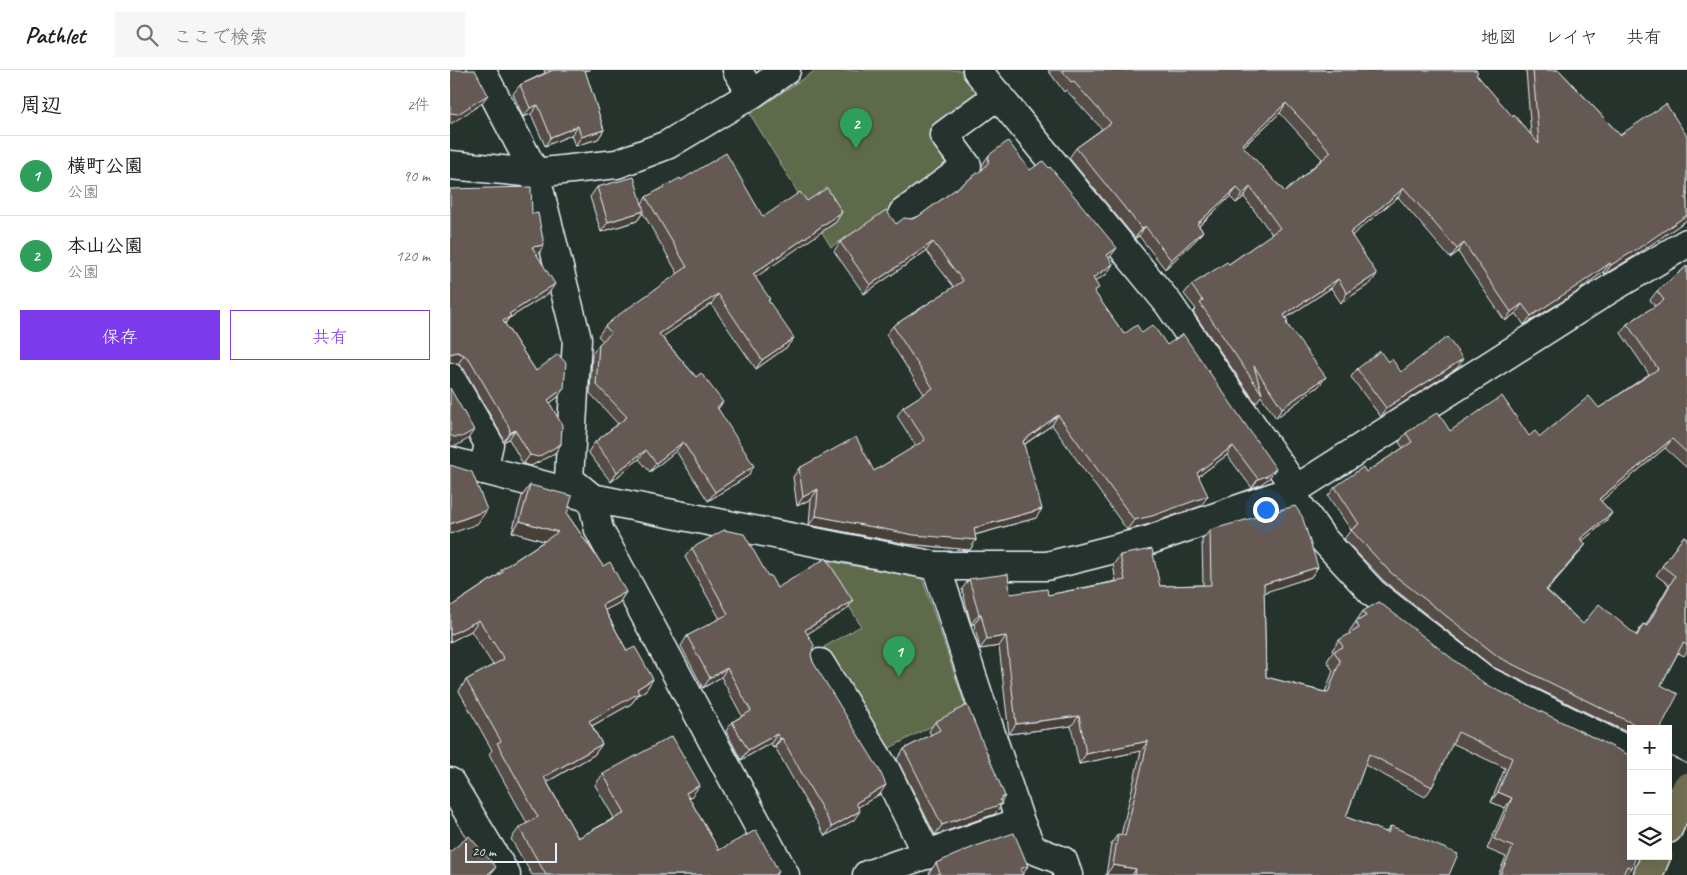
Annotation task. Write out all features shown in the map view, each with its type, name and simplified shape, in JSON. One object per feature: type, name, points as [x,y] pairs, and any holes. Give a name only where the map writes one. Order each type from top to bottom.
[{"type":"main road","points":[[1672,820],[1687,787]]},
{"type":"main road","points":[[1648,875],[1654,860]]},
{"type":"street","points":[[481,70],[535,173],[577,339],[569,479],[592,498],[599,530],[786,875]]},
{"type":"street","points":[[737,70],[752,94]]},
{"type":"street","points":[[450,165],[535,173],[617,164],[667,145],[752,94],[786,70]]},
{"type":"street","points":[[977,70],[1168,303],[1323,539],[1373,593],[1486,680],[1627,750]]},
{"type":"street","points":[[903,213],[967,166],[944,135],[998,95]]},
{"type":"street","points":[[450,461],[592,498],[936,566],[1047,566],[1150,540],[1292,490],[1604,292],[1687,243]]},
{"type":"street","points":[[450,377],[489,444],[483,470]]},
{"type":"street","points":[[936,566],[1020,822],[1032,849],[1063,861],[1068,875]]},
{"type":"street","points":[[820,663],[886,771],[927,855]]},
{"type":"street","points":[[1672,773],[1687,780]]},
{"type":"street","points":[[450,782],[506,875]]},
{"type":"street","points":[[867,875],[1020,822]]},
{"type":"green space","points":[[816,70],[964,70],[982,91],[929,129],[952,169],[831,247],[750,114]]},
{"type":"green space","points":[[821,560],[922,578],[966,708],[884,751],[824,647],[861,626]]},
{"type":"building","points":[[450,70],[475,70],[488,95],[458,114],[450,113]]},
{"type":"building","points":[[553,70],[585,70],[604,130],[581,137],[578,126],[551,137],[538,105],[530,108],[520,85]]},
{"type":"building","points":[[1062,70],[1476,70],[1478,72],[1476,74],[1539,144],[1533,70],[1559,70],[1620,135],[1666,104],[1687,136],[1687,196],[1685,198],[1687,201],[1687,215],[1639,248],[1611,265],[1610,263],[1531,316],[1522,304],[1511,312],[1464,243],[1457,249],[1404,188],[1350,233],[1377,274],[1347,293],[1338,279],[1284,315],[1288,322],[1286,323],[1326,377],[1282,408],[1254,366],[1262,394],[1200,303],[1203,301],[1191,285],[1227,262],[1229,264],[1280,228],[1250,187],[1243,194],[1237,188],[1197,224],[1203,231],[1171,260],[1145,226],[1142,229],[1076,148],[1111,123],[1073,81],[1071,82]],"holes":[[[1286,103],[1331,152],[1285,192],[1242,145]]]},
{"type":"building","points":[[1008,141],[1030,170],[1043,161],[1050,167],[1117,248],[1107,255],[1113,264],[1093,278],[1099,288],[1094,291],[1124,334],[1137,325],[1142,333],[1153,325],[1167,345],[1183,334],[1276,469],[1267,476],[1258,479],[1233,446],[1197,473],[1208,496],[1152,516],[1134,520],[1058,415],[1023,441],[1042,509],[974,528],[976,540],[914,535],[816,516],[818,489],[803,497],[799,468],[856,437],[874,471],[925,440],[903,407],[933,388],[893,326],[963,281],[933,242],[870,285],[840,242],[886,210],[896,224],[904,218],[912,219],[919,216],[983,169],[988,163],[989,155]]},
{"type":"building","points":[[726,153],[763,217],[800,192],[807,201],[827,188],[842,212],[753,274],[794,338],[762,360],[718,294],[659,334],[696,377],[701,373],[723,402],[717,407],[754,466],[715,492],[683,442],[656,463],[646,450],[617,472],[595,442],[627,417],[596,384],[599,344],[611,333],[605,326],[687,267],[646,197],[680,178],[681,180]]},
{"type":"building","points":[[634,177],[644,211],[608,222],[597,187]]},
{"type":"building","points":[[531,187],[532,214],[538,213],[544,245],[532,247],[555,284],[509,314],[511,316],[503,321],[536,371],[558,354],[566,363],[564,388],[548,400],[562,425],[561,444],[538,457],[530,455],[515,430],[510,433],[509,427],[470,360],[457,352],[450,354],[450,189]]},
{"type":"building","points":[[1687,266],[1687,453],[1672,439],[1599,499],[1612,513],[1580,539],[1586,544],[1546,590],[1583,624],[1599,604],[1637,636],[1643,624],[1647,626],[1675,576],[1662,566],[1684,536],[1687,538],[1687,645],[1683,643],[1661,685],[1678,694],[1662,725],[1636,725],[1500,658],[1390,572],[1351,530],[1359,524],[1335,487],[1363,467],[1366,472],[1412,442],[1406,433],[1438,412],[1450,431],[1502,396],[1529,436],[1535,431],[1540,437],[1589,396],[1599,408],[1658,369],[1627,324],[1664,300],[1657,291]]},
{"type":"building","points":[[1447,337],[1463,359],[1386,408],[1357,369],[1380,351],[1388,362],[1392,359],[1401,372]]},
{"type":"building","points":[[450,388],[474,430],[462,437],[450,435]]},
{"type":"building","points":[[450,465],[472,472],[487,510],[450,524]]},
{"type":"building","points":[[530,485],[572,496],[567,514],[603,566],[610,562],[626,592],[602,605],[627,651],[635,647],[653,679],[637,689],[639,693],[589,721],[602,744],[544,777],[578,838],[625,813],[603,774],[672,736],[700,785],[686,793],[719,850],[756,830],[779,872],[774,875],[546,875],[519,828],[538,817],[497,743],[501,741],[466,680],[504,659],[479,620],[450,635],[450,607],[503,572],[502,569],[558,532],[520,521]]},
{"type":"building","points":[[1295,506],[1302,516],[1318,567],[1264,584],[1266,677],[1328,693],[1340,661],[1334,651],[1343,647],[1339,640],[1359,628],[1356,622],[1366,616],[1363,611],[1379,602],[1485,684],[1627,754],[1627,860],[1635,860],[1632,868],[1627,866],[1623,875],[1500,875],[1513,847],[1494,839],[1512,798],[1498,792],[1512,758],[1458,732],[1432,787],[1369,754],[1346,817],[1388,833],[1391,826],[1458,854],[1449,875],[1135,875],[1136,869],[1113,865],[1118,834],[1125,836],[1148,741],[1086,754],[1079,716],[1016,724],[1006,636],[987,639],[969,579],[1008,574],[1010,594],[1047,589],[1048,595],[1125,580],[1120,555],[1152,549],[1160,586],[1211,585],[1210,530]]},
{"type":"building","points":[[724,530],[744,534],[777,588],[826,558],[853,601],[805,630],[814,645],[811,655],[813,662],[879,769],[886,785],[856,803],[860,811],[832,827],[782,738],[780,739],[777,734],[748,750],[732,722],[751,711],[727,668],[710,678],[687,636],[728,614],[692,548]]},
{"type":"building","points":[[967,705],[1005,796],[1000,799],[1002,804],[942,825],[904,749],[940,730],[935,722]]},
{"type":"building","points":[[1014,833],[1028,866],[1020,869],[1023,875],[936,875],[940,873],[936,863],[976,846]]},
{"type":"building","points":[[469,836],[496,867],[487,875],[450,875],[450,852]]},
{"type":"place","name":"本山公園","points":[[856,149]]},
{"type":"place","name":"横町公園","points":[[899,677]]}]
